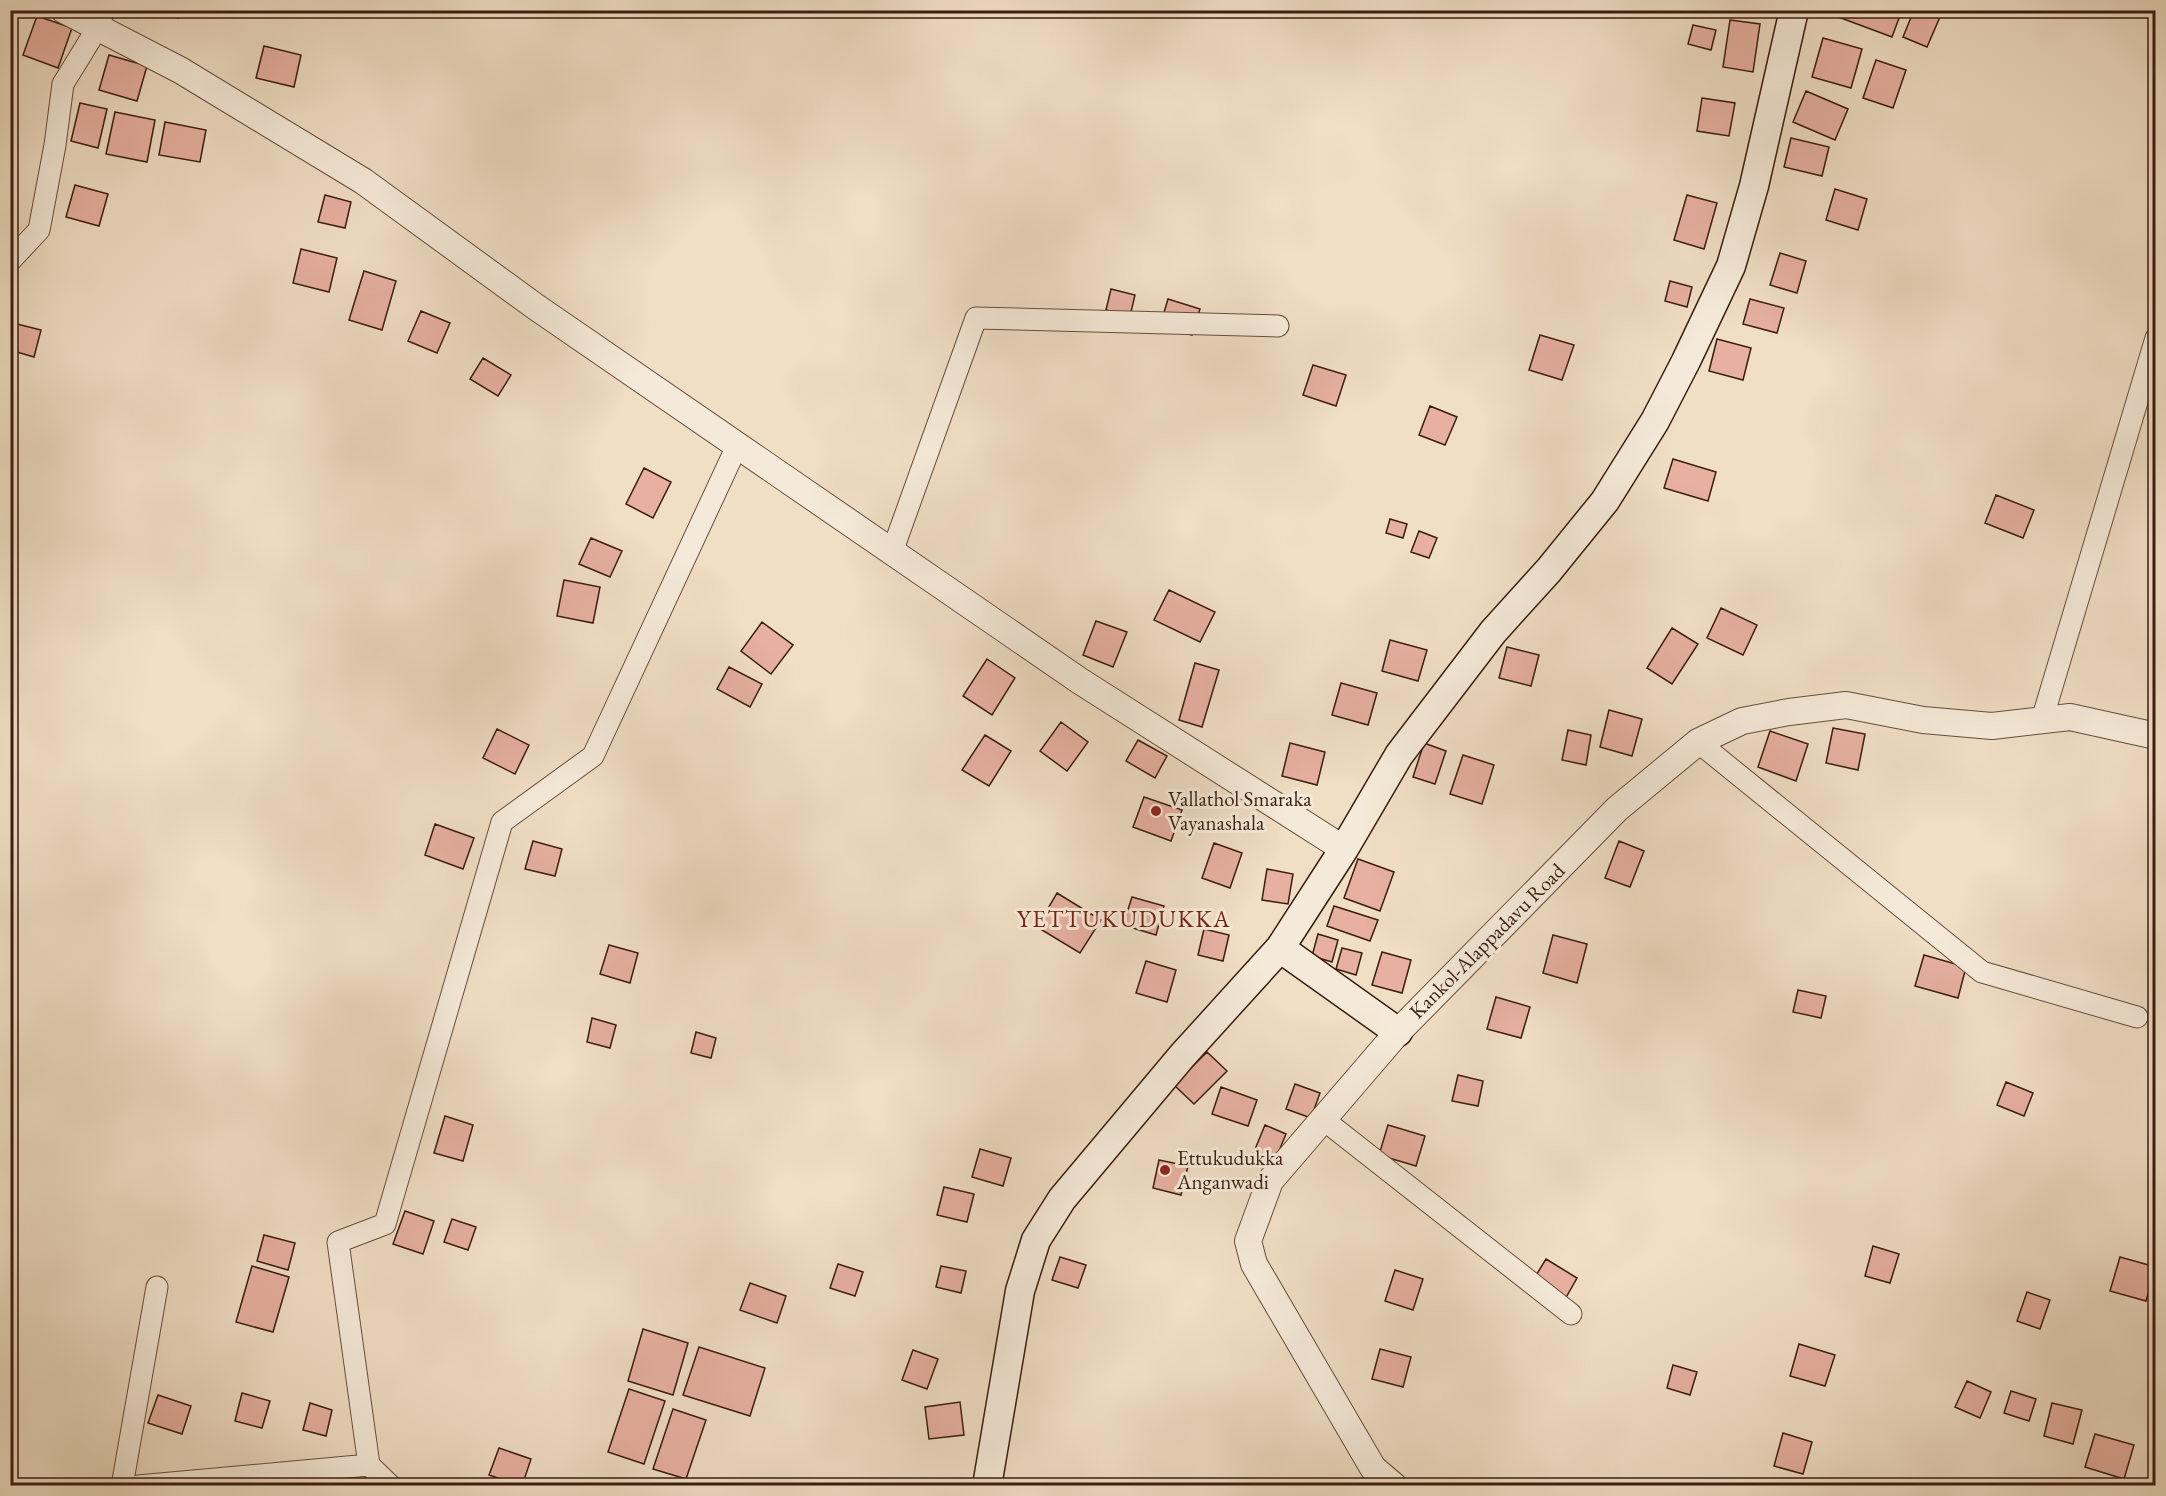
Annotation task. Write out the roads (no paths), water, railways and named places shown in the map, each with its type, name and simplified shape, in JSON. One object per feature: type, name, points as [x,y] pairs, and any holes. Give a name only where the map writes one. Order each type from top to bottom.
[{"type":"main road","points":[[987,1485],[1020,1291],[1036,1240],[1062,1199],[1077,1181],[1182,1056],[1280,948],[1344,849],[1399,755],[1492,632],[1549,570],[1605,501],[1655,421],[1731,266],[1754,186],[1794,10]]},
{"type":"main road","name":"Kankol-Alappadavu Road","points":[[1280,948],[1398,1032]]},
{"type":"street","points":[[64,10],[101,19],[180,70],[363,181],[536,307],[1080,681],[1344,849]]},
{"type":"street","points":[[10,261],[39,230],[55,145],[63,84],[101,19]]},
{"type":"street","points":[[892,552],[976,318],[1278,326]]},
{"type":"street","points":[[2042,720],[2156,338]]},
{"type":"street","points":[[391,1485],[369,1465],[338,1242],[385,1224],[502,822],[592,756],[737,446]]},
{"type":"street","name":"Kankol-Alappadavu Road","points":[[1398,1032],[1617,809],[1698,742],[1742,721],[1846,705],[1923,720],[1992,726],[2070,717],[2156,736]]},
{"type":"street","points":[[1698,742],[1982,972],[2137,1017]]},
{"type":"street","points":[[1394,1485],[1373,1468],[1254,1264],[1248,1241],[1270,1181],[1398,1032]]},
{"type":"street","points":[[1324,1120],[1571,1314]]},
{"type":"street","points":[[122,1485],[158,1287]]},
{"type":"street","points":[[138,1485],[369,1465]]},
{"type":"place","name":"Vallathol Smaraka Vayanashala","points":[[1156,811]]},
{"type":"place","name":"Ettukudukka Anganwadi","points":[[1165,1170]]},
{"type":"district","name":"YETTUKUDUKKA","points":[[1124,919]]}]
